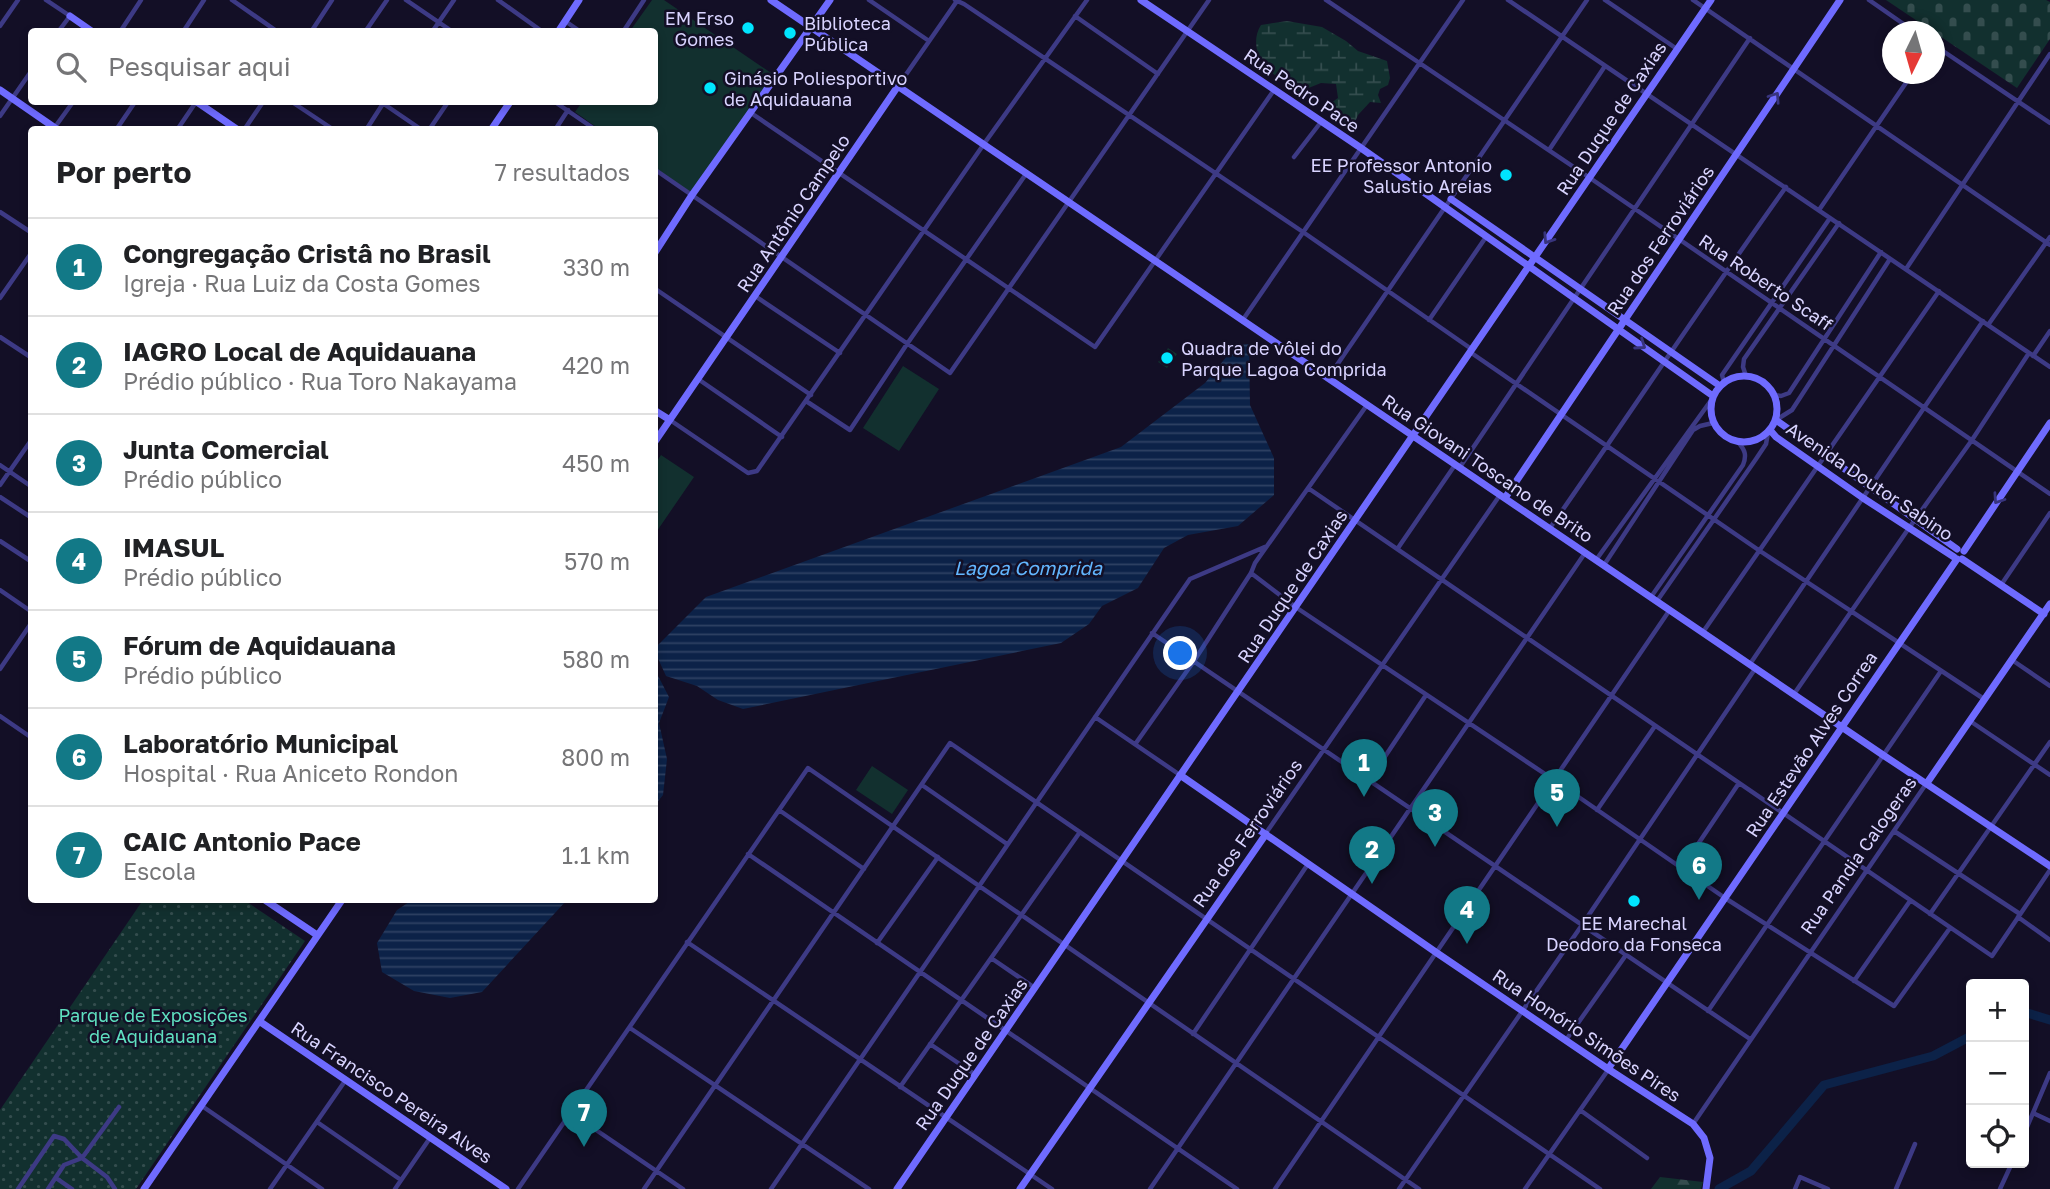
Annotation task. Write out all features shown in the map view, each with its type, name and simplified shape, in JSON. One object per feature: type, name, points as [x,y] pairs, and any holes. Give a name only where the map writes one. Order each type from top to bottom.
[{"type":"main road","points":[[561,28],[579,0]]},
{"type":"main road","name":"Rua Giovani Toscano de Brito","points":[[771,0],[2050,868]]},
{"type":"main road","points":[[658,249],[692,195],[830,0]]},
{"type":"main road","name":"Rua Pedro Pace","points":[[1141,0],[1445,207]]},
{"type":"main road","name":"Rua Duque de Caxias","points":[[897,1189],[1711,0]]},
{"type":"main road","name":"Rua dos Ferroviários","points":[[1502,496],[1562,415],[1840,0]]},
{"type":"main road","points":[[69,16],[87,28]]},
{"type":"main road","name":"Rua Antônio Campelo","points":[[658,437],[898,86]]},
{"type":"main road","points":[[0,90],[54,126]]},
{"type":"main road","points":[[202,105],[235,126]]},
{"type":"main road","points":[[494,126],[508,105]]},
{"type":"main road","points":[[1451,199],[1672,353],[1722,384]]},
{"type":"main road","points":[[1445,207],[1713,397]]},
{"type":"main road","points":[[1738,376],[1746,376],[1763,382],[1774,395],[1777,412],[1776,420],[1760,439],[1738,442],[1719,432],[1710,409],[1713,397],[1722,384],[1738,376]]},
{"type":"main road","points":[[658,412],[670,420]]},
{"type":"main road","name":"Avenida Doutor Sabino","points":[[1776,420],[1916,518],[1959,554],[2043,614]]},
{"type":"main road","name":"Rua Estevão Alves Correa","points":[[1608,1069],[2050,423]]},
{"type":"main road","name":"Avenida Doutor Sabino","points":[[1769,431],[1909,528],[1959,554]]},
{"type":"main road","name":"Rua Pandia Calogeras","points":[[1927,783],[2050,604]]},
{"type":"main road","name":"Rua Honório Simões Pires","points":[[1180,775],[1437,953],[1693,1124],[1704,1138],[1710,1158],[1706,1189]]},
{"type":"main road","name":"Rua dos Ferroviários","points":[[1020,1189],[1266,834]]},
{"type":"main road","points":[[269,903],[317,935]]},
{"type":"main road","points":[[144,1189],[340,903]]},
{"type":"main road","name":"Rua Francisco Pereira Alves","points":[[259,1021],[506,1189]]},
{"type":"street","points":[[0,26],[18,0]]},
{"type":"street","points":[[46,0],[69,16],[61,28]]},
{"type":"street","points":[[123,28],[141,0]]},
{"type":"street","points":[[186,28],[204,0]]},
{"type":"street","points":[[232,0],[272,28]]},
{"type":"street","points":[[314,28],[332,0]]},
{"type":"street","points":[[368,28],[387,0]]},
{"type":"street","points":[[406,0],[447,28]]},
{"type":"street","points":[[434,28],[454,0]]},
{"type":"street","points":[[498,0],[537,28]]},
{"type":"street","points":[[626,28],[644,0]]},
{"type":"street","points":[[869,0],[929,41]]},
{"type":"street","points":[[670,420],[751,474],[757,471],[1087,0]]},
{"type":"street","points":[[658,172],[950,373],[1209,0]]},
{"type":"street","name":"Rua Roberto Scaff","points":[[1326,0],[2050,494]]},
{"type":"street","points":[[1242,321],[1463,0]]},
{"type":"street","points":[[1508,0],[2050,367]]},
{"type":"street","points":[[1328,378],[1587,0]]},
{"type":"street","points":[[1605,0],[1678,49]]},
{"type":"street","points":[[1693,0],[2048,244]]},
{"type":"street","points":[[1868,0],[1899,21]]},
{"type":"street","points":[[956,1],[966,2],[1045,59],[1303,232],[1708,516],[1984,700]]},
{"type":"street","name":"Rua Antônio Campelo","points":[[898,86],[956,1]]},
{"type":"street","points":[[1075,16],[1158,74]]},
{"type":"street","points":[[565,21],[575,28]]},
{"type":"street","points":[[1398,548],[1517,384],[1749,38]]},
{"type":"street","points":[[1945,52],[2050,123]]},
{"type":"street","points":[[1906,269],[2050,54]]},
{"type":"street","points":[[1549,150],[1605,66]]},
{"type":"street","points":[[0,116],[28,76]]},
{"type":"street","points":[[1819,210],[1905,84]]},
{"type":"street","points":[[751,113],[1095,347],[1274,90]]},
{"type":"street","points":[[58,126],[71,105]]},
{"type":"street","points":[[119,126],[133,105]]},
{"type":"street","points":[[180,126],[195,105]]},
{"type":"street","points":[[244,126],[261,105]]},
{"type":"street","points":[[296,105],[328,126]]},
{"type":"street","points":[[368,126],[381,105]]},
{"type":"street","points":[[387,105],[416,126]]},
{"type":"street","points":[[432,126],[446,105]]},
{"type":"street","points":[[560,105],[590,126]]},
{"type":"street","points":[[558,126],[568,110]]},
{"type":"street","points":[[1294,157],[1321,122]]},
{"type":"street","points":[[806,401],[850,430],[1026,174]]},
{"type":"street","points":[[1550,528],[1786,187]]},
{"type":"street","points":[[0,212],[28,230]]},
{"type":"street","points":[[1722,384],[1722,375],[1830,218]]},
{"type":"street","points":[[1746,376],[1744,359],[1839,223]]},
{"type":"street","points":[[1429,320],[1486,236]]},
{"type":"street","points":[[658,237],[664,241]]},
{"type":"street","points":[[1989,325],[2048,244],[2050,237]]},
{"type":"street","points":[[1774,395],[1789,393],[1881,252]]},
{"type":"street","points":[[0,298],[28,258]]},
{"type":"street","points":[[1776,420],[1792,410],[1890,258]]},
{"type":"street","points":[[658,291],[811,395]]},
{"type":"street","points":[[1703,632],[1938,291]]},
{"type":"street","points":[[755,296],[840,354]]},
{"type":"street","points":[[1399,1189],[1640,839],[1697,754],[1805,581],[1983,321]]},
{"type":"street","points":[[1794,694],[2031,354],[2050,331]]},
{"type":"street","points":[[0,337],[28,355]]},
{"type":"street","points":[[698,379],[782,437]]},
{"type":"street","points":[[1604,565],[1656,480],[1713,397]]},
{"type":"street","points":[[1136,743],[1194,662],[1267,546],[1367,405]]},
{"type":"street","points":[[1596,560],[1693,430],[1713,422]]},
{"type":"street","points":[[1654,599],[1756,459],[1766,444],[1769,431]]},
{"type":"street","points":[[1654,599],[1746,458],[1743,447],[1738,442]]},
{"type":"street","points":[[0,485],[28,445]]},
{"type":"street","points":[[0,465],[28,483]]},
{"type":"street","points":[[1308,488],[1992,956],[2050,868]]},
{"type":"street","name":"Rua dos Ferroviários","points":[[1266,834],[1502,496]]},
{"type":"street","points":[[0,497],[28,515]]},
{"type":"street","points":[[2001,585],[2050,513]]},
{"type":"street","points":[[0,541],[28,559]]},
{"type":"street","points":[[771,1189],[1190,579],[1267,546]]},
{"type":"street","points":[[1150,1189],[1585,553]]},
{"type":"street","points":[[1251,573],[1297,608],[1725,898],[1894,1006],[1950,928]]},
{"type":"street","points":[[0,590],[28,609]]},
{"type":"street","points":[[1275,1189],[1670,610]]},
{"type":"street","points":[[0,669],[28,628]]},
{"type":"street","points":[[1152,633],[1751,1039]]},
{"type":"street","points":[[2012,660],[2050,686]]},
{"type":"street","points":[[1708,1011],[1941,671]]},
{"type":"street","points":[[1370,779],[1426,695]]},
{"type":"street","points":[[0,716],[28,735]]},
{"type":"street","name":"Rua Honório Simões Pires","points":[[1095,717],[1180,775]]},
{"type":"street","points":[[1970,721],[2050,775]]},
{"type":"street","points":[[1597,810],[1655,726]]},
{"type":"street","points":[[1930,915],[2050,742]]},
{"type":"street","points":[[644,1189],[950,743],[1600,1189]]},
{"type":"street","points":[[518,1189],[808,768],[1419,1189]]},
{"type":"street","points":[[1682,868],[1739,783]]},
{"type":"street","name":"Rua Pandia Calogeras","points":[[1693,1124],[1927,783]]},
{"type":"street","points":[[922,785],[1007,844]]},
{"type":"street","points":[[779,810],[864,869]]},
{"type":"street","points":[[1894,831],[2050,940]]},
{"type":"street","points":[[900,1087],[1080,832]]},
{"type":"street","points":[[748,854],[1237,1189]]},
{"type":"street","points":[[877,943],[938,857]]},
{"type":"street","points":[[1193,1034],[1308,863]]},
{"type":"street","points":[[1854,981],[1910,901]]},
{"type":"street","points":[[687,942],[1052,1189]]},
{"type":"street","points":[[1566,1040],[1626,955]]},
{"type":"street","points":[[991,958],[1035,988]]},
{"type":"street","points":[[630,1028],[869,1189]]},
{"type":"street","points":[[930,1044],[976,1075]]},
{"type":"street","name":"Rua Estevão Alves Correa","points":[[1525,1189],[1608,1069]]},
{"type":"street","points":[[2029,1123],[2050,1073]]},
{"type":"street","points":[[270,1189],[346,1080]]},
{"type":"street","points":[[201,1106],[322,1189]]},
{"type":"street","points":[[48,1189],[64,1165],[82,1158],[119,1107]]},
{"type":"street","points":[[1580,1110],[1647,1158]]},
{"type":"street","points":[[571,1113],[683,1189]]},
{"type":"street","points":[[2033,1114],[2050,1121]]},
{"type":"street","points":[[317,1122],[401,1180]]},
{"type":"street","points":[[18,1189],[54,1136],[64,1139],[82,1158],[107,1177],[114,1189]]},
{"type":"street","points":[[395,1189],[430,1137]]},
{"type":"street","points":[[1896,1189],[1915,1144]]},
{"type":"street","points":[[2010,1168],[2001,1187],[2011,1189]]},
{"type":"street","points":[[1795,1189],[1800,1177],[1828,1189]]},
{"type":"street","points":[[56,1178],[72,1189]]},
{"type":"green space","name":"Ginásio Poliesportivo de Aquidauana","points":[[652,0],[664,0],[774,75],[692,195],[658,171],[658,126],[595,126],[575,112],[580,105],[658,105],[658,28],[632,28]]},
{"type":"green space","points":[[1886,0],[2050,2],[2050,39],[2017,88],[1945,40],[1945,21],[1917,21]]},
{"type":"green space","points":[[1287,21],[1322,27],[1358,51],[1387,61],[1390,78],[1388,85],[1380,89],[1378,95],[1381,103],[1370,102],[1355,122],[1345,123],[1331,103],[1338,98],[1336,84],[1321,83],[1296,93],[1291,89],[1288,80],[1272,73],[1257,51],[1257,34],[1261,25]]},
{"type":"green space","name":"Quadra de vôlei do Parque Lagoa Comprida","points":[[1168,348],[1177,354],[1167,368],[1158,362]]},
{"type":"green space","points":[[903,366],[939,389],[899,451],[863,428]]},
{"type":"green space","points":[[661,455],[694,477],[658,530],[658,460]]},
{"type":"green space","points":[[872,766],[908,790],[892,814],[856,790]]},
{"type":"green space","name":"Parque de Exposições de Aquidauana","points":[[141,903],[248,903],[305,941],[136,1189],[0,1189],[0,1110]]},
{"type":"green space","points":[[1660,1177],[1703,1182],[1701,1189],[1651,1189]]},
{"type":"water","name":"Lagoa Comprida","points":[[1249,344],[1250,405],[1274,458],[1274,495],[1238,526],[1188,535],[1164,548],[1138,588],[1102,606],[1089,624],[1061,643],[743,709],[718,700],[697,686],[666,676],[658,659],[658,645],[706,597],[1121,447],[1205,383],[1236,345]]},
{"type":"water","points":[[658,676],[669,697],[659,723],[667,759],[663,795],[658,801]]},
{"type":"water","points":[[408,903],[564,903],[482,992],[450,998],[414,991],[382,972],[377,943],[397,910]]},
{"type":"waterway","points":[[2029,1014],[2050,1020]]},
{"type":"waterway","points":[[1719,1189],[1751,1171],[1824,1085],[1933,1056],[1966,1039]]},
{"type":"place","name":"EM Erso Gomes","points":[[748,28]]},
{"type":"place","name":"Biblioteca Pública","points":[[790,33]]},
{"type":"place","name":"Ginásio Poliesportivo de Aquidauana","points":[[710,88]]},
{"type":"place","name":"EE Professor Antonio Salustio Areias","points":[[1506,175]]},
{"type":"place","name":"Quadra de vôlei do Parque Lagoa Comprida","points":[[1167,358]]},
{"type":"place","name":"Congregação Cristâ no Brasil","points":[[1364,797]]},
{"type":"place","name":"Fórum de Aquidauana","points":[[1557,827]]},
{"type":"place","name":"Junta Comercial","points":[[1435,847]]},
{"type":"place","name":"IAGRO Local de Aquidauana","points":[[1372,884]]},
{"type":"place","name":"Laboratório Municipal","points":[[1699,900]]},
{"type":"place","name":"EE Marechal Deodoro da Fonseca","points":[[1634,901]]},
{"type":"place","name":"IMASUL","points":[[1467,944]]},
{"type":"place","name":"CAIC Antonio Pace","points":[[584,1147]]}]
